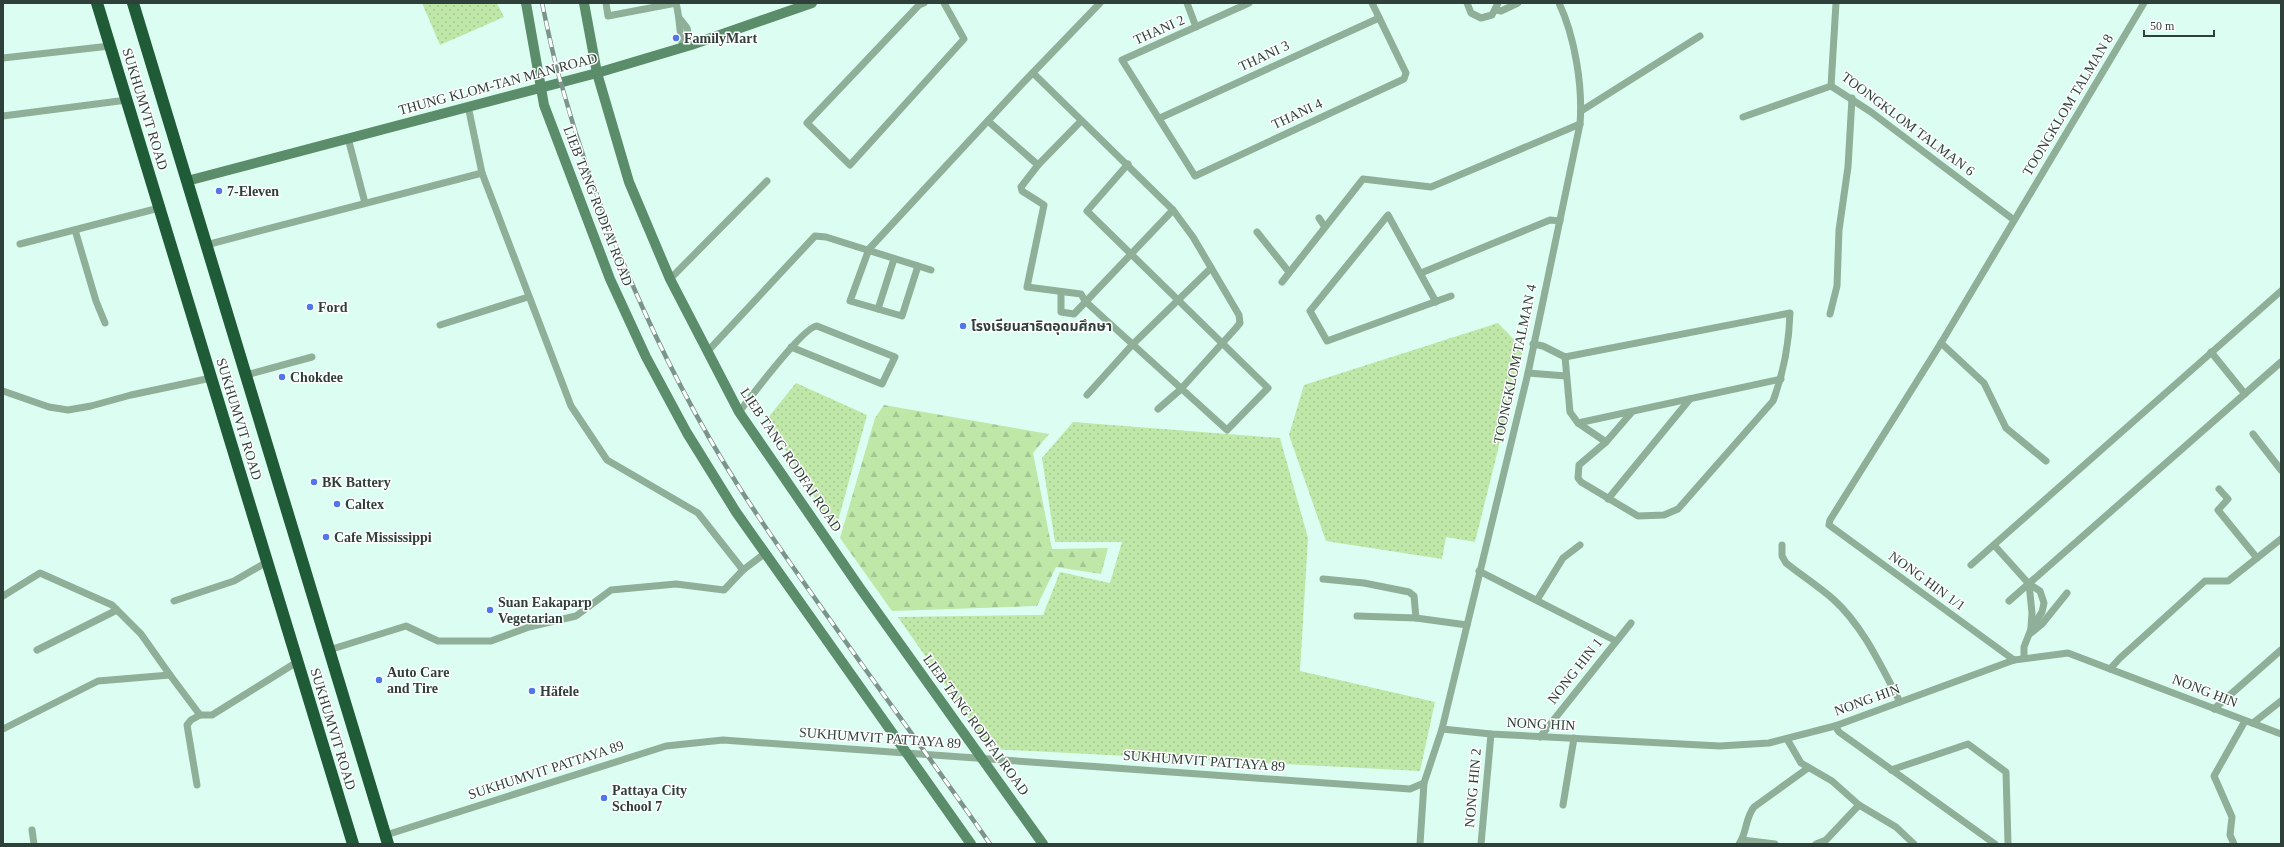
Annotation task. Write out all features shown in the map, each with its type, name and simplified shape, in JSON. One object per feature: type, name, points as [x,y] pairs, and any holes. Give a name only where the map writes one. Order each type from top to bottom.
[{"type":"highway","name":"SUKHUMVIT ROAD","points":[[97,3],[353,844]]},
{"type":"highway","name":"SUKHUMVIT ROAD","points":[[133,3],[387,839]]},
{"type":"street","name":"LIEB TANG RODFAI ROAD","points":[[526,3],[544,105],[610,279],[646,357],[687,433],[764,554],[971,844]]},
{"type":"street","name":"LIEB TANG RODFAI ROAD","points":[[584,3],[598,73],[629,182],[670,279],[739,412],[860,588],[1043,844]]},
{"type":"street","points":[[606,3],[608,16],[676,3],[680,19],[687,28],[687,46]]},
{"type":"street","name":"THUNG KLOM-TAN MAN ROAD","points":[[187,181],[540,87],[598,73],[687,46],[812,3]]},
{"type":"street","points":[[924,3],[919,5],[806,123],[850,166],[964,40],[944,3]]},
{"type":"street","points":[[918,266],[902,316],[850,301],[869,249],[1033,72],[1100,3]]},
{"type":"street","points":[[1187,3],[1196,27]]},
{"type":"street","name":"THANI 2","points":[[1160,118],[1122,60],[1249,3]]},
{"type":"street","points":[[1372,3],[1379,18]]},
{"type":"street","points":[[1467,3],[1471,13],[1481,18],[1487,18],[1497,7],[1501,11],[1518,3]]},
{"type":"street","name":"TOONGKLOM TALMAN 4","points":[[1442,729],[1528,373],[1580,124],[1581,111],[1575,52],[1559,3]]},
{"type":"street","name":"TOONGKLOM TALMAN 6","points":[[1836,3],[1831,86],[1852,98],[2014,220]]},
{"type":"street","name":"TOONGKLOM TALMAN 8","points":[[1830,520],[1941,343],[2144,3]]},
{"type":"street","name":"THANI 4","points":[[1160,118],[1195,176],[1404,79],[1406,73],[1379,18]]},
{"type":"street","name":"THANI 3","points":[[1160,118],[1379,18]]},
{"type":"street","points":[[1581,111],[1700,36]]},
{"type":"street","points":[[3,58],[110,46]]},
{"type":"street","points":[[1033,72],[1081,121],[1128,164],[1173,210],[1193,237],[1240,319],[1236,328],[1223,343],[1180,390],[1158,409]]},
{"type":"street","points":[[1743,117],[1831,86]]},
{"type":"street","points":[[1830,314],[1836,286],[1839,230],[1848,167],[1852,98]]},
{"type":"street","points":[[3,116],[126,100]]},
{"type":"street","points":[[468,106],[482,173],[528,297],[571,406],[607,460],[698,513],[743,570]]},
{"type":"street","points":[[988,121],[1038,165]]},
{"type":"street","points":[[1081,121],[1038,165],[1021,187],[1022,191],[1044,205],[1027,287],[1061,292],[1069,291],[1081,294],[1085,301],[1180,390],[1227,430],[1268,388],[1223,343],[1176,300],[1087,211],[1128,164]]},
{"type":"street","points":[[1282,282],[1363,179],[1431,188],[1580,124]]},
{"type":"street","points":[[348,138],[365,203]]},
{"type":"street","points":[[206,245],[482,173]]},
{"type":"street","points":[[670,279],[767,182]]},
{"type":"street","points":[[20,244],[159,208]]},
{"type":"street","points":[[1061,292],[1062,312],[1074,314],[1173,210]]},
{"type":"street","points":[[1436,302],[1388,215],[1310,311],[1326,341],[1436,302],[1451,296]]},
{"type":"street","points":[[1319,218],[1326,227]]},
{"type":"street","points":[[1421,273],[1550,220],[1560,221]]},
{"type":"street","points":[[74,230],[96,301],[105,323]]},
{"type":"street","points":[[1257,232],[1289,272]]},
{"type":"street","points":[[707,352],[815,236],[826,236],[931,270]]},
{"type":"street","points":[[878,309],[894,259]]},
{"type":"street","points":[[1087,395],[1132,345],[1176,300],[1211,268]]},
{"type":"street","points":[[1971,564],[2281,291]]},
{"type":"street","points":[[440,325],[528,297]]},
{"type":"street","points":[[1533,344],[1543,346],[1565,357],[1790,313],[1789,344],[1781,379],[1773,401],[1678,509],[1664,515],[1638,516],[1581,482],[1578,478],[1579,465],[1606,442],[1632,412]]},
{"type":"street","points":[[739,412],[791,347],[810,327],[817,326],[895,358],[882,384],[791,347]]},
{"type":"street","points":[[1941,343],[1984,383],[2006,428],[2046,461]]},
{"type":"street","points":[[2211,352],[2245,394]]},
{"type":"street","points":[[246,375],[312,357]]},
{"type":"street","points":[[1565,357],[1570,412],[1578,422],[1606,442]]},
{"type":"street","points":[[2009,601],[2281,362]]},
{"type":"street","points":[[1528,373],[1566,376]]},
{"type":"street","points":[[3,391],[49,407],[68,410],[211,378]]},
{"type":"street","points":[[1578,422],[1632,412],[1781,379]]},
{"type":"street","points":[[1608,499],[1690,399]]},
{"type":"street","points":[[2253,434],[2281,470]]},
{"type":"street","points":[[2219,489],[2228,499],[2218,510],[2257,558]]},
{"type":"street","name":"NONG HIN 1/1","points":[[1830,520],[1829,525],[2014,660]]},
{"type":"street","points":[[2110,669],[2120,658],[2205,581],[2228,581],[2281,539]]},
{"type":"street","points":[[1537,600],[1563,558],[1580,545]]},
{"type":"street","points":[[1782,545],[1782,556],[1786,563],[1832,598],[1853,622],[1872,648],[1900,702]]},
{"type":"street","points":[[1994,545],[2029,584],[2040,591],[2044,603],[2042,612],[2029,632]]},
{"type":"street","points":[[329,650],[406,626],[438,641],[491,641],[529,627],[576,616],[611,590],[676,584],[724,590],[743,570],[764,554]]},
{"type":"street","points":[[174,601],[234,581],[267,562]]},
{"type":"street","points":[[1479,571],[1616,641]]},
{"type":"street","points":[[3,596],[40,573],[112,605],[141,634],[200,715]]},
{"type":"street","points":[[1323,579],[1364,583],[1409,592],[1414,596],[1416,618]]},
{"type":"street","points":[[2024,658],[2024,647],[2029,632],[2032,613],[2029,584]]},
{"type":"street","points":[[2029,632],[2042,624],[2067,593]]},
{"type":"street","points":[[37,650],[117,610]]},
{"type":"street","points":[[1357,616],[1416,618],[1466,625]]},
{"type":"street","name":"NONG HIN 1","points":[[1540,736],[1631,622]]},
{"type":"street","points":[[2214,709],[2281,650]]},
{"type":"street","name":"NONG HIN","points":[[1442,729],[1491,734],[1720,746],[1769,743],[1835,726],[2014,660],[2068,653],[2281,734]]},
{"type":"street","points":[[197,785],[187,725],[191,720],[200,715],[212,715],[219,712],[297,662]]},
{"type":"street","points":[[3,729],[98,681],[170,675]]},
{"type":"street","points":[[2253,723],[2281,701]]},
{"type":"street","points":[[2234,844],[2230,835],[2232,817],[2214,776],[2245,721]]},
{"type":"street","points":[[1835,726],[1839,732],[1995,844]]},
{"type":"street","points":[[1420,844],[1424,783],[1442,729]]},
{"type":"street","name":"NONG HIN 2","points":[[1481,844],[1491,734]]},
{"type":"street","points":[[1563,805],[1574,738]]},
{"type":"street","points":[[1787,739],[1801,763],[1832,781],[1859,805],[1896,826],[1914,844]]},
{"type":"street","name":"SUKHUMVIT PATTAYA 89","points":[[387,839],[666,746],[723,740],[1410,788],[1424,783]]},
{"type":"street","points":[[1891,770],[1968,744],[2006,772],[2008,844]]},
{"type":"street","points":[[1775,844],[1740,842],[1750,812],[1754,807],[1808,768]]},
{"type":"street","points":[[1816,844],[1826,840],[1859,805]]},
{"type":"street","points":[[32,830],[34,844]]},
{"type":"green space","points":[[422,3],[497,3],[504,17],[440,45]]},
{"type":"green space","points":[[1498,323],[1523,349],[1475,542],[1446,537],[1442,559],[1326,541],[1289,435],[1304,385]]},
{"type":"green space","points":[[796,383],[867,415],[835,532],[767,419]]},
{"type":"green space","points":[[884,405],[1049,434],[1033,453],[1052,549],[1108,548],[1101,574],[1056,567],[1037,606],[892,611],[840,538],[875,418]]},
{"type":"green space","points":[[1073,422],[1280,438],[1308,538],[1300,671],[1435,702],[1420,771],[990,749],[898,617],[1043,615],[1060,572],[1110,583],[1122,542],[1055,542],[1042,458]]},
{"type":"railway","points":[[542,3],[558,73],[597,195],[618,250],[642,306],[667,360],[695,413],[725,464],[784,555],[990,844]]},
{"type":"place","name":"FamilyMart","points":[[676,38]]},
{"type":"place","name":"7-Eleven","points":[[219,191]]},
{"type":"place","name":"Ford","points":[[310,307]]},
{"type":"place","name":"โรงเรียนสาธิตอุดมศึกษา","points":[[963,326]]},
{"type":"place","name":"Chokdee","points":[[282,377]]},
{"type":"place","name":"BK Battery","points":[[314,482]]},
{"type":"place","name":"Caltex","points":[[337,504]]},
{"type":"place","name":"Cafe Mississippi","points":[[326,537]]},
{"type":"place","name":"Suan Eakaparp Vegetarian","points":[[490,610]]},
{"type":"place","name":"Auto Care and Tire","points":[[379,680]]},
{"type":"place","name":"Häfele","points":[[532,691]]},
{"type":"place","name":"Pattaya City School 7","points":[[604,798]]}]
